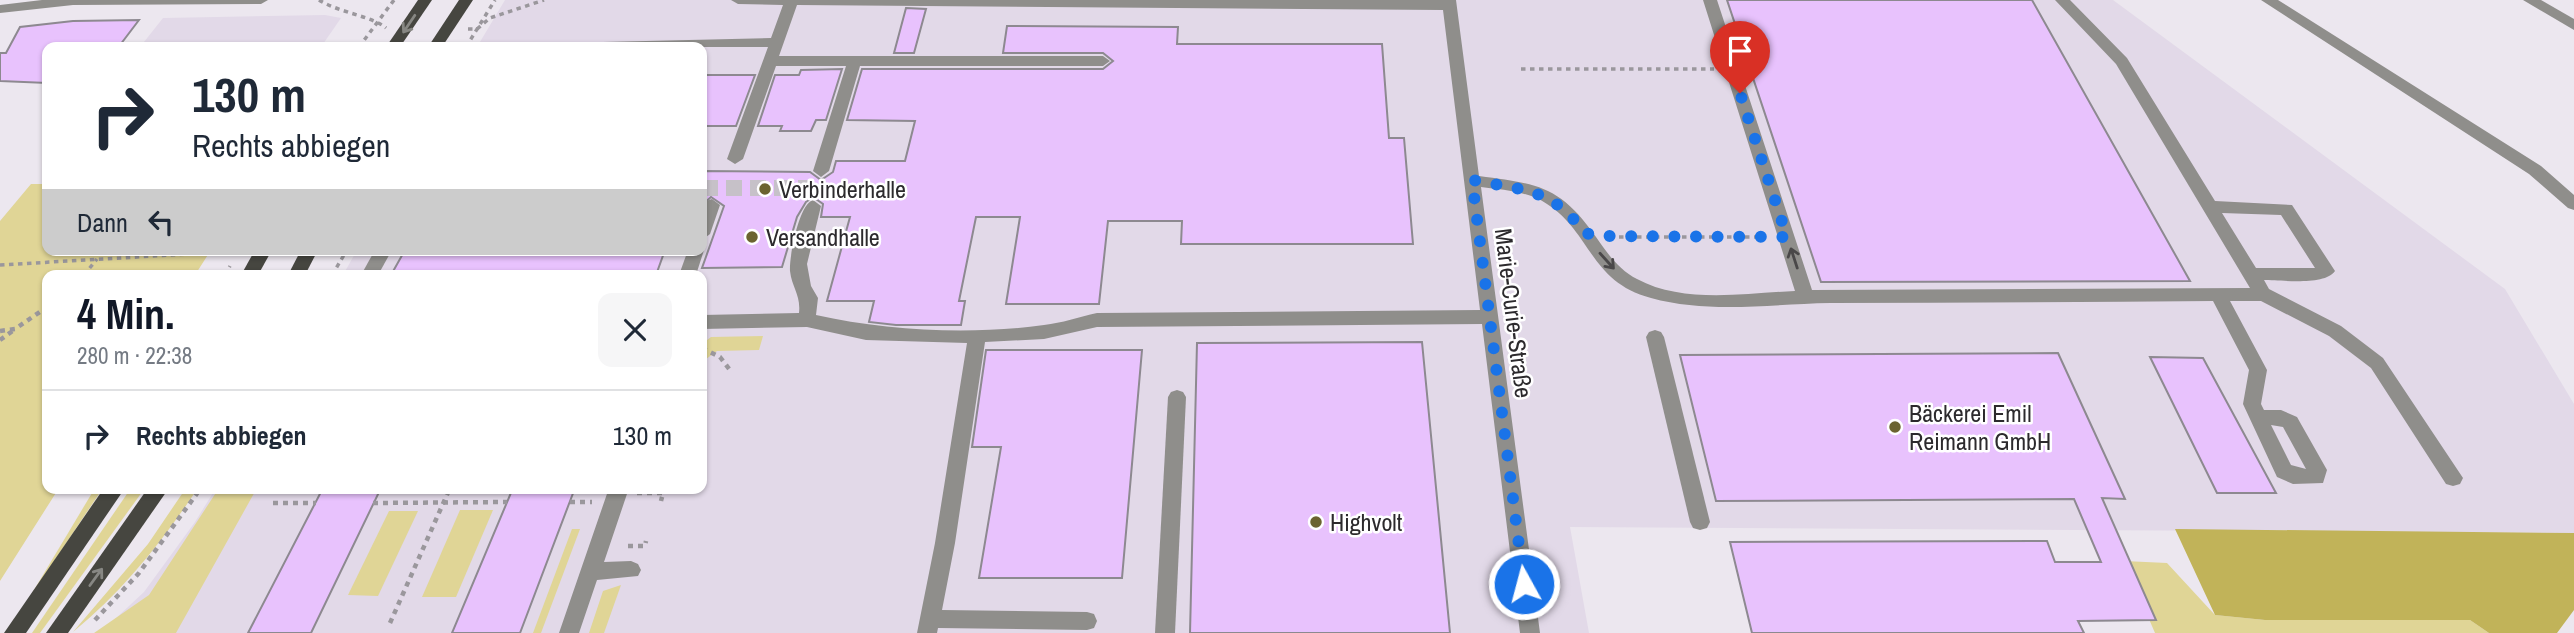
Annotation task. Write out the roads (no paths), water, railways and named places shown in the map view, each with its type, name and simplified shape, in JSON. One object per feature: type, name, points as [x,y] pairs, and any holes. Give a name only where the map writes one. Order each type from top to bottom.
[{"type":"main road","points":[[396,42],[425,0]]},
{"type":"main road","points":[[438,42],[466,0]]},
{"type":"main road","points":[[14,633],[111,494]]},
{"type":"main road","points":[[56,633],[155,494]]},
{"type":"street","points":[[0,9],[73,1],[261,0]]},
{"type":"street","points":[[738,0],[1449,3]]},
{"type":"street","points":[[1710,0],[1806,297]]},
{"type":"street","points":[[2062,0],[2122,61],[2263,294]]},
{"type":"street","points":[[2268,0],[2535,170],[2574,204]]},
{"type":"street","points":[[2530,0],[2574,24]]},
{"type":"street","points":[[735,159],[792,1]]},
{"type":"street","name":"Marie-Curie-Straße","points":[[1449,3],[1531,633]]},
{"type":"street","points":[[707,44],[778,42]]},
{"type":"street","points":[[821,171],[855,59]]},
{"type":"street","points":[[771,61],[1103,61]]},
{"type":"street","points":[[1472,180],[1541,193],[1573,217],[1627,282],[1661,297],[2263,294],[2335,331],[2377,363],[2453,478]]},
{"type":"street","points":[[707,220],[712,205]]},
{"type":"street","points":[[807,320],[809,298],[800,286],[796,268],[813,206]]},
{"type":"street","points":[[2211,207],[2286,209],[2326,271],[2321,274],[2251,274]]},
{"type":"street","points":[[2218,294],[2258,370],[2252,404],[2258,417]]},
{"type":"street","points":[[707,322],[807,320],[866,333],[977,336],[1044,332],[1097,320],[1489,317]]},
{"type":"street","points":[[977,336],[928,626],[1087,621]]},
{"type":"street","points":[[1655,337],[1700,522]]},
{"type":"street","points":[[1165,633],[1177,397]]},
{"type":"street","points":[[569,633],[617,494]]},
{"type":"street","points":[[591,571],[631,570]]},
{"type":"tunnel","points":[[707,188],[817,188]]},
{"type":"place","name":"Verbinderhalle","points":[[765,189]]},
{"type":"place","name":"Versandhalle","points":[[752,237]]},
{"type":"place","name":"Bäckerei Emil Reimann GmbH","points":[[1895,427]]},
{"type":"place","name":"Highvolt","points":[[1316,522]]}]
